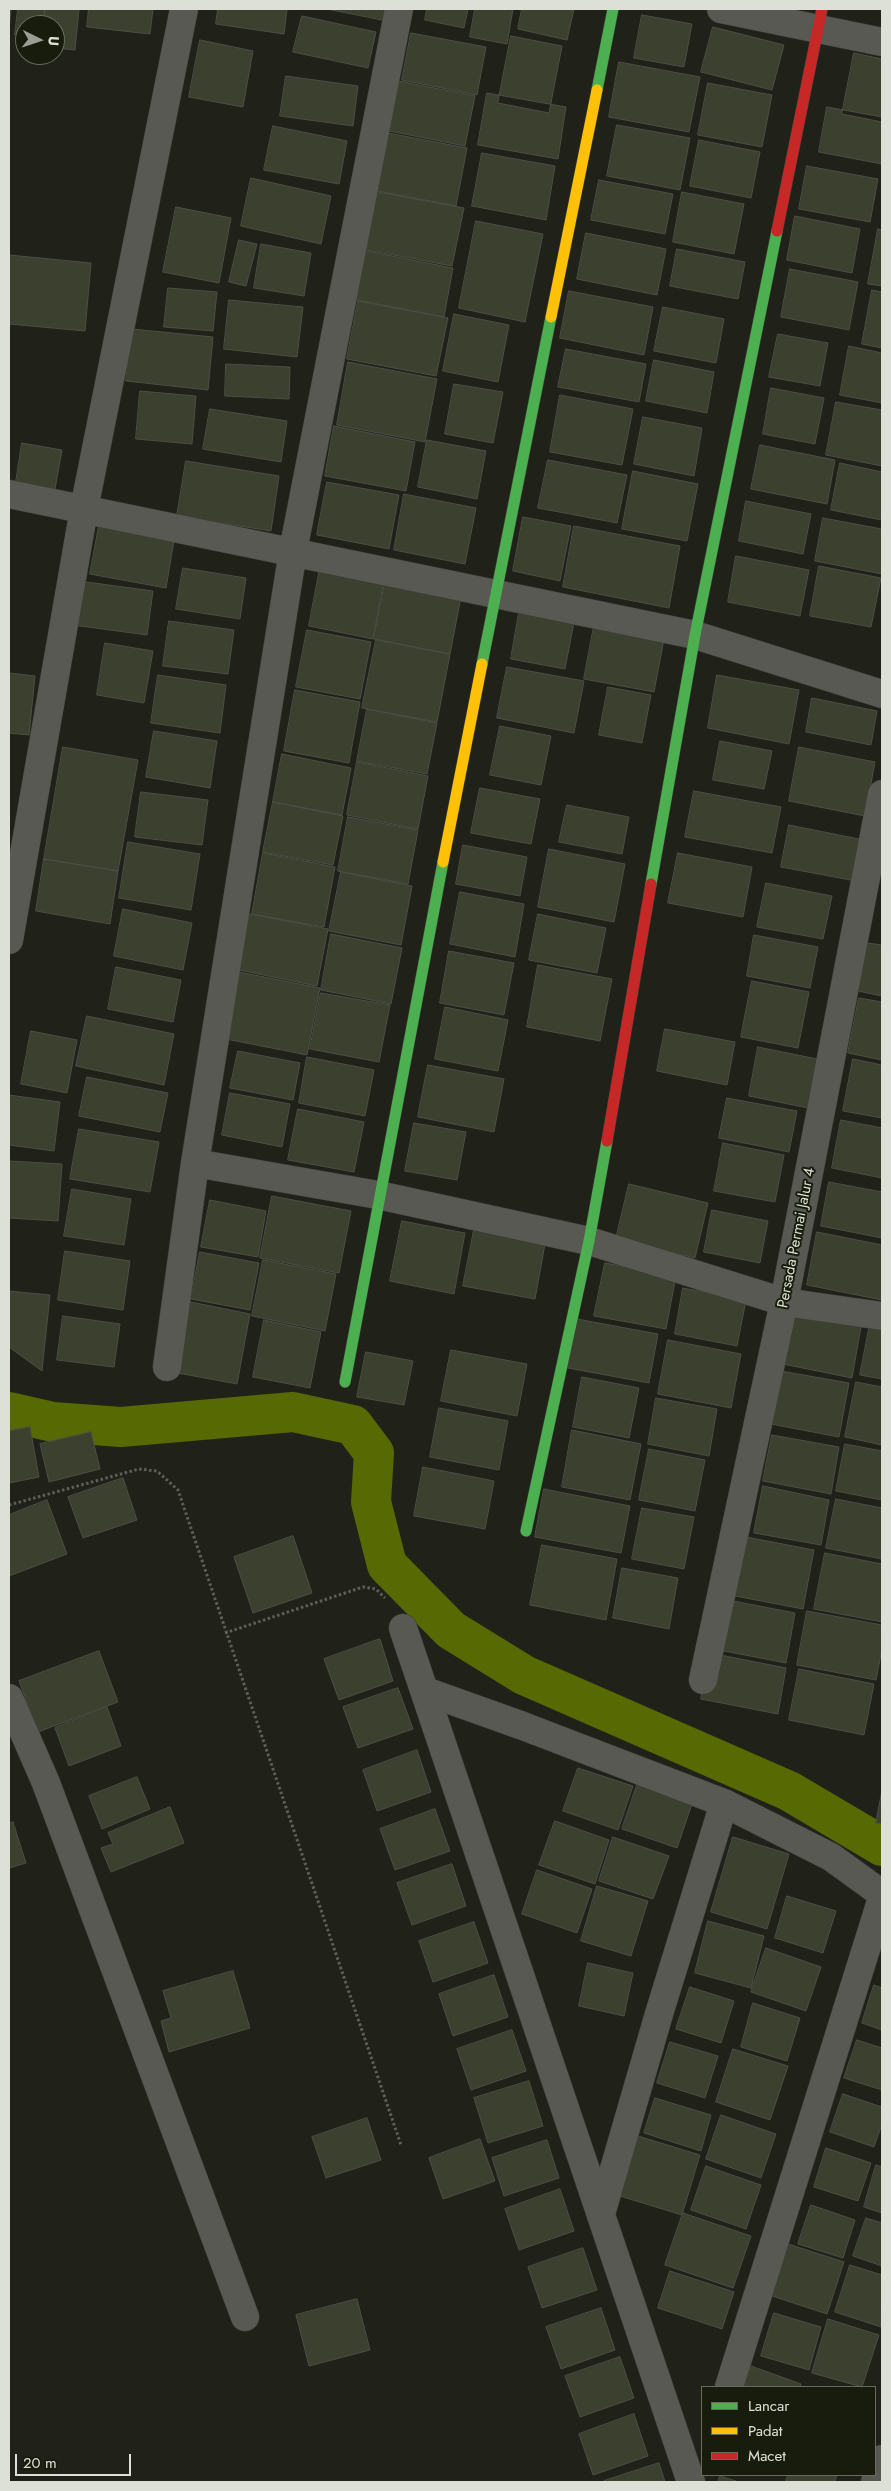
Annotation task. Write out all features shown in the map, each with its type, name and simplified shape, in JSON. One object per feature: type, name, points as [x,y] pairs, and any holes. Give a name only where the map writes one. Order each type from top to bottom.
[{"type":"street","points":[[9,940],[84,508],[184,9]]},
{"type":"street","points":[[167,1367],[195,1163],[293,551],[399,9]]},
{"type":"street","points":[[345,1382],[378,1195],[495,594],[613,9]]},
{"type":"street","points":[[721,9],[820,18],[882,42]]},
{"type":"street","points":[[526,1531],[589,1241],[695,635],[820,18]]},
{"type":"street","points":[[9,494],[695,635],[882,694]]},
{"type":"street","name":"Persada Permai Jalur 4","points":[[703,1680],[784,1302],[882,794]]},
{"type":"street","points":[[195,1163],[378,1195],[589,1241],[784,1302],[882,1316]]},
{"type":"street","points":[[403,1628],[691,2482]]},
{"type":"street","points":[[425,1691],[523,1726],[724,1803],[831,1857],[882,1896],[729,2386]]},
{"type":"street","points":[[9,1698],[46,1783],[245,2317]]},
{"type":"street","points":[[601,2214],[659,2014],[724,1803]]},
{"type":"street","points":[[875,2482],[882,2459]]},
{"type":"path","points":[[9,1505],[139,1469],[157,1471],[178,1490],[225,1633],[401,2146]]},
{"type":"path","points":[[225,1633],[363,1587],[376,1589],[393,1607],[403,1628]]},
{"type":"building","points":[[9,9],[11,9],[9,31]]},
{"type":"building","points":[[18,9],[45,9],[45,15],[17,15]]},
{"type":"building","points":[[45,9],[79,9],[75,50],[65,49],[65,15],[45,15]]},
{"type":"building","points":[[89,9],[153,9],[150,34],[87,27]]},
{"type":"building","points":[[218,9],[287,9],[284,34],[216,24]]},
{"type":"building","points":[[327,9],[386,9],[384,20]]},
{"type":"building","points":[[427,9],[468,9],[464,28],[425,20]]},
{"type":"building","points":[[475,9],[513,9],[507,44],[470,37]]},
{"type":"building","points":[[522,9],[574,9],[567,40],[518,29]]},
{"type":"building","points":[[642,15],[692,24],[684,67],[634,58]]},
{"type":"building","points":[[302,16],[376,32],[368,68],[293,52]]},
{"type":"building","points":[[713,27],[784,45],[772,90],[701,72]]},
{"type":"building","points":[[411,33],[486,47],[477,95],[402,80]]},
{"type":"building","points":[[511,36],[562,46],[549,113],[498,103]]},
{"type":"building","points":[[200,40],[253,51],[243,107],[189,97]]},
{"type":"building","points":[[854,53],[882,59],[882,122],[842,114]]},
{"type":"building","points":[[619,62],[700,77],[689,132],[609,117]]},
{"type":"building","points":[[286,76],[358,86],[353,126],[280,116]]},
{"type":"building","points":[[399,81],[475,96],[465,146],[389,131]]},
{"type":"building","points":[[708,83],[772,95],[762,147],[698,135]]},
{"type":"building","points":[[487,93],[566,107],[558,159],[478,145]]},
{"type":"building","points":[[827,107],[882,117],[882,164],[819,152]]},
{"type":"building","points":[[617,125],[690,138],[680,190],[607,176]]},
{"type":"building","points":[[273,126],[347,141],[339,184],[264,170]]},
{"type":"building","points":[[388,133],[467,148],[456,206],[378,191]]},
{"type":"building","points":[[699,140],[760,152],[751,198],[690,186]]},
{"type":"building","points":[[482,153],[555,166],[546,220],[472,206]]},
{"type":"building","points":[[807,166],[878,179],[870,222],[799,209]]},
{"type":"building","points":[[251,178],[331,196],[321,244],[241,226]]},
{"type":"building","points":[[599,180],[673,194],[665,234],[591,220]]},
{"type":"building","points":[[378,192],[464,208],[452,266],[367,250]]},
{"type":"building","points":[[682,192],[744,204],[734,254],[673,242]]},
{"type":"building","points":[[176,207],[231,218],[219,283],[163,272]]},
{"type":"building","points":[[795,216],[860,229],[852,273],[787,260]]},
{"type":"building","points":[[476,221],[543,234],[525,322],[459,308]]},
{"type":"building","points":[[878,229],[882,230],[882,286],[868,284]]},
{"type":"building","points":[[586,233],[666,249],[657,295],[577,279]]},
{"type":"building","points":[[239,240],[257,244],[246,286],[229,282]]},
{"type":"building","points":[[261,244],[311,253],[304,296],[254,288]]},
{"type":"building","points":[[677,249],[745,262],[738,299],[670,286]]},
{"type":"building","points":[[366,251],[453,268],[444,317],[357,300]]},
{"type":"building","points":[[9,255],[91,263],[85,331],[9,324]]},
{"type":"building","points":[[790,269],[858,282],[849,330],[781,317]]},
{"type":"building","points":[[168,288],[217,292],[213,331],[164,327]]},
{"type":"building","points":[[872,290],[882,292],[882,348],[862,344]]},
{"type":"building","points":[[569,291],[653,307],[644,355],[560,338]]},
{"type":"building","points":[[229,300],[303,307],[297,357],[224,349]]},
{"type":"building","points":[[358,301],[448,318],[436,376],[347,359]]},
{"type":"building","points":[[663,307],[724,319],[716,363],[654,351]]},
{"type":"building","points":[[454,314],[509,325],[498,382],[443,371]]},
{"type":"building","points":[[132,329],[213,337],[208,390],[126,381]]},
{"type":"building","points":[[778,334],[828,343],[820,386],[769,377]]},
{"type":"building","points":[[849,346],[882,353],[882,403],[840,395]]},
{"type":"building","points":[[566,349],[646,364],[639,402],[558,387]]},
{"type":"building","points":[[654,360],[714,372],[707,413],[646,401]]},
{"type":"building","points":[[348,362],[437,379],[425,442],[337,425]]},
{"type":"building","points":[[226,364],[290,367],[289,399],[225,396]]},
{"type":"building","points":[[454,384],[503,392],[493,443],[445,434]]},
{"type":"building","points":[[771,388],[824,398],[815,444],[763,434]]},
{"type":"building","points":[[140,391],[196,396],[192,444],[136,439]]},
{"type":"building","points":[[560,395],[633,409],[622,465],[550,452]]},
{"type":"building","points":[[836,402],[882,410],[882,466],[826,455]]},
{"type":"building","points":[[210,409],[287,421],[281,462],[203,449]]},
{"type":"building","points":[[643,417],[702,428],[694,476],[634,464]]},
{"type":"building","points":[[334,426],[415,442],[406,491],[325,476]]},
{"type":"building","points":[[427,440],[486,451],[477,499],[418,487]]},
{"type":"building","points":[[22,443],[62,450],[55,489],[16,482]]},
{"type":"building","points":[[760,445],[835,460],[827,504],[751,489]]},
{"type":"building","points":[[548,460],[627,475],[617,523],[538,508]]},
{"type":"building","points":[[186,461],[279,476],[271,531],[177,516]]},
{"type":"building","points":[[840,463],[882,472],[882,520],[831,510]]},
{"type":"building","points":[[633,471],[698,484],[687,541],[622,529]]},
{"type":"building","points":[[327,482],[399,495],[389,549],[317,535]]},
{"type":"building","points":[[404,494],[476,508],[465,564],[394,550]]},
{"type":"building","points":[[746,501],[811,514],[803,554],[739,541]]},
{"type":"building","points":[[523,517],[571,526],[560,581],[513,571]]},
{"type":"building","points":[[823,518],[882,529],[882,574],[815,561]]},
{"type":"building","points":[[99,526],[174,540],[166,588],[90,574]]},
{"type":"building","points":[[574,526],[680,546],[669,608],[563,587]]},
{"type":"building","points":[[736,556],[809,570],[800,616],[728,602]]},
{"type":"building","points":[[819,566],[881,578],[871,627],[810,616]]},
{"type":"building","points":[[183,568],[246,578],[240,619],[176,609]]},
{"type":"building","points":[[320,568],[384,580],[373,639],[309,626]]},
{"type":"building","points":[[79,581],[153,591],[147,635],[73,625]]},
{"type":"building","points":[[385,583],[461,597],[450,654],[374,639]]},
{"type":"building","points":[[520,607],[575,617],[565,669],[511,659]]},
{"type":"building","points":[[169,621],[234,630],[228,674],[163,666]]},
{"type":"building","points":[[594,626],[664,639],[654,692],[584,679]]},
{"type":"building","points":[[307,630],[371,642],[360,699],[296,687]]},
{"type":"building","points":[[376,640],[450,654],[437,722],[362,708]]},
{"type":"building","points":[[105,643],[153,651],[144,703],[97,695]]},
{"type":"building","points":[[507,667],[584,681],[574,733],[497,718]]},
{"type":"building","points":[[9,673],[35,676],[29,735],[9,733]]},
{"type":"building","points":[[158,675],[226,685],[220,733],[151,723]]},
{"type":"building","points":[[717,675],[799,690],[789,744],[708,728]]},
{"type":"building","points":[[608,687],[651,695],[642,743],[599,735]]},
{"type":"building","points":[[295,690],[360,702],[349,763],[284,751]]},
{"type":"building","points":[[812,698],[877,711],[871,745],[806,732]]},
{"type":"building","points":[[367,709],[437,723],[427,774],[357,761]]},
{"type":"building","points":[[500,726],[551,736],[541,785],[490,775]]},
{"type":"building","points":[[154,731],[217,741],[210,788],[146,777]]},
{"type":"building","points":[[720,741],[772,751],[764,789],[713,780]]},
{"type":"building","points":[[63,747],[138,760],[118,871],[44,859]]},
{"type":"building","points":[[799,747],[875,762],[865,816],[789,801]]},
{"type":"building","points":[[282,754],[351,768],[342,815],[273,802]]},
{"type":"building","points":[[357,762],[428,776],[418,829],[347,815]]},
{"type":"building","points":[[480,788],[540,799],[531,844],[471,833]]},
{"type":"building","points":[[694,791],[781,807],[772,853],[685,837]]},
{"type":"building","points":[[141,792],[208,800],[202,845],[135,837]]},
{"type":"building","points":[[273,802],[343,816],[333,865],[263,852]]},
{"type":"building","points":[[567,805],[629,817],[622,854],[559,842]]},
{"type":"building","points":[[348,817],[418,830],[408,884],[338,871]]},
{"type":"building","points":[[789,825],[864,840],[856,881],[781,867]]},
{"type":"building","points":[[128,842],[200,854],[191,910],[119,898]]},
{"type":"building","points":[[463,845],[527,857],[520,896],[456,884]]},
{"type":"building","points":[[549,849],[625,864],[614,922],[538,907]]},
{"type":"building","points":[[263,853],[335,867],[324,927],[252,914]]},
{"type":"building","points":[[678,853],[752,867],[743,917],[668,903]]},
{"type":"building","points":[[44,859],[118,871],[110,924],[36,911]]},
{"type":"building","points":[[341,872],[412,886],[401,945],[329,931]]},
{"type":"building","points":[[766,883],[832,896],[823,939],[757,927]]},
{"type":"building","points":[[460,892],[524,904],[515,957],[450,944]]},
{"type":"building","points":[[123,909],[192,923],[183,970],[114,956]]},
{"type":"building","points":[[250,914],[328,929],[317,986],[239,970]]},
{"type":"building","points":[[538,914],[606,928],[597,973],[529,960]]},
{"type":"building","points":[[331,934],[402,948],[391,1004],[321,990]]},
{"type":"building","points":[[754,935],[818,947],[810,988],[747,976]]},
{"type":"building","points":[[867,943],[882,945],[882,996],[858,991]]},
{"type":"building","points":[[449,951],[514,963],[504,1015],[440,1003]]},
{"type":"building","points":[[538,965],[612,979],[600,1041],[527,1027]]},
{"type":"building","points":[[116,967],[181,980],[173,1022],[108,1009]]},
{"type":"building","points":[[239,972],[320,988],[307,1055],[226,1039]]},
{"type":"building","points":[[752,981],[809,992],[798,1048],[741,1037]]},
{"type":"building","points":[[321,993],[390,1005],[379,1062],[310,1049]]},
{"type":"building","points":[[859,998],[882,1002],[882,1060],[848,1053]]},
{"type":"building","points":[[445,1007],[508,1020],[498,1071],[435,1059]]},
{"type":"building","points":[[87,1016],[174,1034],[164,1085],[76,1066]]},
{"type":"building","points":[[665,1029],[735,1042],[727,1085],[657,1071]]},
{"type":"building","points":[[31,1031],[77,1040],[67,1093],[21,1084]]},
{"type":"building","points":[[758,1047],[817,1059],[808,1108],[749,1096]]},
{"type":"building","points":[[238,1051],[300,1063],[293,1100],[230,1088]]},
{"type":"building","points":[[307,1057],[374,1070],[365,1116],[299,1103]]},
{"type":"building","points":[[853,1059],[882,1065],[882,1118],[843,1111]]},
{"type":"building","points":[[428,1065],[504,1079],[494,1132],[418,1117]]},
{"type":"building","points":[[87,1077],[168,1093],[160,1132],[79,1116]]},
{"type":"building","points":[[230,1093],[290,1104],[282,1147],[222,1135]]},
{"type":"building","points":[[9,1095],[60,1102],[54,1151],[9,1145]]},
{"type":"building","points":[[727,1098],[797,1111],[789,1152],[719,1138]]},
{"type":"building","points":[[298,1109],[364,1122],[354,1172],[288,1160]]},
{"type":"building","points":[[841,1120],[882,1128],[882,1178],[832,1168]]},
{"type":"building","points":[[414,1123],[466,1132],[457,1180],[405,1171]]},
{"type":"building","points":[[79,1129],[159,1142],[150,1192],[70,1179]]},
{"type":"building","points":[[723,1143],[784,1155],[775,1202],[714,1191]]},
{"type":"building","points":[[9,1161],[62,1164],[58,1221],[9,1218]]},
{"type":"building","points":[[829,1182],[882,1192],[882,1238],[821,1226]]},
{"type":"building","points":[[629,1184],[708,1203],[695,1258],[616,1239]]},
{"type":"building","points":[[72,1189],[131,1199],[124,1245],[64,1236]]},
{"type":"building","points":[[272,1196],[351,1211],[339,1273],[260,1258]]},
{"type":"building","points":[[210,1200],[266,1211],[258,1257],[201,1247]]},
{"type":"building","points":[[712,1210],[768,1221],[760,1263],[704,1252]]},
{"type":"building","points":[[402,1221],[465,1233],[454,1294],[390,1281]]},
{"type":"building","points":[[474,1230],[545,1244],[535,1299],[463,1286]]},
{"type":"building","points":[[817,1232],[882,1245],[882,1300],[807,1285]]},
{"type":"building","points":[[65,1251],[130,1261],[123,1310],[58,1300]]},
{"type":"building","points":[[200,1252],[259,1263],[250,1310],[191,1299]]},
{"type":"building","points":[[263,1260],[336,1274],[325,1331],[252,1316]]},
{"type":"building","points":[[605,1263],[676,1276],[666,1329],[594,1316]]},
{"type":"building","points":[[683,1288],[746,1300],[737,1346],[675,1334]]},
{"type":"building","points":[[9,1291],[50,1295],[42,1371],[9,1347]]},
{"type":"building","points":[[191,1302],[250,1314],[237,1384],[178,1373]]},
{"type":"building","points":[[792,1313],[861,1327],[852,1378],[783,1364]]},
{"type":"building","points":[[63,1316],[120,1324],[114,1367],[57,1360]]},
{"type":"building","points":[[577,1319],[658,1334],[649,1383],[568,1368]]},
{"type":"building","points":[[264,1320],[321,1332],[310,1388],[253,1377]]},
{"type":"building","points":[[870,1324],[882,1326],[882,1379],[860,1375]]},
{"type":"building","points":[[668,1340],[741,1354],[731,1408],[658,1394]]},
{"type":"building","points":[[451,1350],[527,1364],[517,1416],[441,1401]]},
{"type":"building","points":[[366,1352],[413,1361],[404,1405],[357,1397]]},
{"type":"building","points":[[781,1371],[849,1383],[839,1437],[771,1424]]},
{"type":"building","points":[[582,1377],[639,1388],[629,1438],[573,1427]]},
{"type":"building","points":[[856,1382],[882,1387],[882,1445],[845,1437]]},
{"type":"building","points":[[656,1398],[717,1409],[709,1456],[648,1444]]},
{"type":"building","points":[[439,1408],[508,1421],[499,1470],[430,1457]]},
{"type":"building","points":[[30,1427],[39,1477],[9,1483],[9,1431]]},
{"type":"building","points":[[572,1430],[641,1444],[630,1500],[562,1487]]},
{"type":"building","points":[[91,1432],[100,1469],[49,1482],[40,1444]]},
{"type":"building","points":[[772,1435],[839,1447],[831,1494],[763,1481]]},
{"type":"building","points":[[845,1444],[882,1451],[882,1500],[836,1491]]},
{"type":"building","points":[[649,1449],[705,1460],[695,1511],[639,1500]]},
{"type":"building","points":[[423,1467],[494,1481],[485,1529],[414,1516]]},
{"type":"building","points":[[123,1478],[137,1520],[83,1538],[68,1497]]},
{"type":"building","points":[[763,1486],[829,1500],[821,1545],[754,1533]]},
{"type":"building","points":[[544,1489],[630,1506],[621,1553],[535,1537]]},
{"type":"building","points":[[836,1499],[882,1508],[882,1559],[826,1548]]},
{"type":"building","points":[[47,1500],[67,1554],[9,1576],[9,1515]]},
{"type":"building","points":[[642,1508],[694,1517],[684,1569],[632,1559]]},
{"type":"building","points":[[293,1536],[312,1593],[253,1613],[234,1557]]},
{"type":"building","points":[[741,1536],[814,1550],[803,1609],[730,1595]]},
{"type":"building","points":[[542,1545],[617,1559],[606,1620],[530,1605]]},
{"type":"building","points":[[825,1553],[882,1564],[882,1622],[814,1609]]},
{"type":"building","points":[[622,1568],[678,1578],[669,1629],[613,1618]]},
{"type":"building","points":[[723,1599],[795,1613],[786,1663],[714,1649]]},
{"type":"building","points":[[807,1611],[882,1625],[882,1649],[876,1680],[797,1665]]},
{"type":"building","points":[[380,1639],[393,1681],[339,1700],[324,1659]]},
{"type":"building","points":[[99,1651],[118,1702],[38,1732],[19,1681]]},
{"type":"building","points":[[710,1653],[786,1668],[778,1714],[701,1699]]},
{"type":"building","points":[[799,1669],[874,1684],[864,1735],[789,1720]]},
{"type":"building","points":[[398,1688],[413,1729],[358,1748],[343,1707]]},
{"type":"building","points":[[107,1707],[121,1746],[69,1766],[55,1728]]},
{"type":"building","points":[[417,1750],[431,1792],[377,1811],[363,1770]]},
{"type":"building","points":[[578,1768],[633,1786],[618,1830],[563,1811]]},
{"type":"building","points":[[137,1777],[150,1809],[102,1829],[89,1796]]},
{"type":"building","points":[[637,1785],[692,1804],[677,1848],[622,1829]]},
{"type":"building","points":[[882,1791],[882,1824],[876,1823]]},
{"type":"building","points":[[170,1807],[184,1843],[111,1872],[101,1848],[113,1844],[108,1833]]},
{"type":"building","points":[[435,1809],[450,1851],[395,1870],[380,1829]]},
{"type":"building","points":[[555,1821],[609,1840],[595,1884],[539,1865]]},
{"type":"building","points":[[13,1822],[26,1863],[9,1868],[9,1824]]},
{"type":"building","points":[[613,1837],[669,1856],[653,1899],[599,1881]]},
{"type":"building","points":[[733,1837],[789,1854],[767,1929],[711,1912]]},
{"type":"building","points":[[452,1864],[466,1906],[412,1925],[397,1883]]},
{"type":"building","points":[[537,1870],[592,1889],[577,1933],[522,1914]]},
{"type":"building","points":[[597,1886],[648,1901],[631,1956],[581,1941]]},
{"type":"building","points":[[787,1896],[836,1911],[823,1953],[775,1938]]},
{"type":"building","points":[[708,1921],[764,1936],[751,1988],[695,1973]]},
{"type":"building","points":[[474,1922],[488,1963],[433,1982],[419,1941]]},
{"type":"building","points":[[766,1948],[821,1967],[806,2011],[751,1992]]},
{"type":"building","points":[[588,1963],[633,1973],[624,2016],[579,2006]]},
{"type":"building","points":[[233,1971],[250,2028],[169,2052],[161,2021],[171,2018],[163,1991]]},
{"type":"building","points":[[494,1975],[508,2017],[453,2036],[439,1994]]},
{"type":"building","points":[[874,1985],[882,1988],[882,2030],[862,2023]]},
{"type":"building","points":[[690,1987],[734,2001],[721,2043],[676,2029]]},
{"type":"building","points":[[753,2003],[800,2018],[787,2061],[741,2047]]},
{"type":"building","points":[[512,2030],[526,2071],[471,2090],[457,2049]]},
{"type":"building","points":[[857,2040],[882,2048],[882,2090],[844,2078]]},
{"type":"building","points":[[670,2042],[718,2056],[705,2098],[657,2083]]},
{"type":"building","points":[[733,2049],[788,2066],[770,2120],[716,2102]]},
{"type":"building","points":[[529,2081],[543,2126],[488,2143],[474,2098]]},
{"type":"building","points":[[843,2094],[882,2107],[882,2124],[874,2147],[830,2132]]},
{"type":"building","points":[[655,2098],[711,2115],[701,2151],[644,2133]]},
{"type":"building","points":[[721,2115],[776,2134],[761,2178],[706,2159]]},
{"type":"building","points":[[367,2118],[381,2160],[326,2178],[312,2137]]},
{"type":"building","points":[[638,2136],[700,2155],[682,2215],[620,2196]]},
{"type":"building","points":[[480,2139],[495,2181],[443,2199],[429,2158]]},
{"type":"building","points":[[547,2140],[559,2178],[504,2196],[492,2158]]},
{"type":"building","points":[[826,2148],[871,2163],[858,2201],[814,2187]]},
{"type":"building","points":[[876,2165],[882,2167],[882,2213],[864,2207]]},
{"type":"building","points":[[706,2166],[761,2185],[746,2229],[691,2210]]},
{"type":"building","points":[[560,2189],[574,2231],[519,2250],[505,2209]]},
{"type":"building","points":[[811,2205],[855,2220],[843,2258],[798,2244]]},
{"type":"building","points":[[683,2213],[751,2236],[733,2288],[665,2265]]},
{"type":"building","points":[[866,2218],[882,2223],[882,2266],[853,2256]]},
{"type":"building","points":[[782,2242],[844,2262],[827,2314],[766,2294]]},
{"type":"building","points":[[583,2248],[597,2290],[542,2308],[528,2267]]},
{"type":"building","points":[[850,2265],[882,2275],[881,2327],[835,2312]]},
{"type":"building","points":[[670,2271],[734,2292],[722,2329],[658,2308]]},
{"type":"building","points":[[357,2299],[370,2350],[309,2366],[296,2315]]},
{"type":"building","points":[[601,2308],[615,2350],[561,2369],[546,2327]]},
{"type":"building","points":[[774,2313],[821,2327],[809,2370],[761,2356]]},
{"type":"building","points":[[828,2319],[879,2335],[862,2386],[812,2373]]},
{"type":"building","points":[[620,2357],[634,2398],[580,2417],[565,2376]]},
{"type":"building","points":[[751,2366],[801,2384],[800,2386],[743,2386]]},
{"type":"building","points":[[634,2414],[648,2456],[593,2475],[579,2434]]},
{"type":"building","points":[[659,2463],[665,2482],[604,2482],[604,2481]]},
{"type":"building","points":[[720,2476],[739,2482],[718,2482]]},
{"type":"building","points":[[788,2476],[837,2476],[835,2482],[786,2481]]},
{"type":"waterway","points":[[9,1412],[53,1422],[121,1427],[293,1412],[353,1425],[374,1453],[371,1502],[387,1565],[451,1630],[524,1675],[789,1791],[882,1846]]},
{"type":"traffic: fast","points":[[597,90],[613,9]]},
{"type":"traffic: fast","points":[[651,884],[695,635],[777,231]]},
{"type":"traffic: fast","points":[[482,664],[551,317]]},
{"type":"traffic: fast","points":[[345,1382],[443,862]]},
{"type":"traffic: fast","points":[[526,1531],[589,1241],[607,1141]]},
{"type":"traffic: slow","points":[[551,317],[597,90]]},
{"type":"traffic: slow","points":[[443,862],[482,664]]},
{"type":"traffic: jam","points":[[777,231],[822,9]]},
{"type":"traffic: jam","points":[[607,1141],[651,884]]}]
